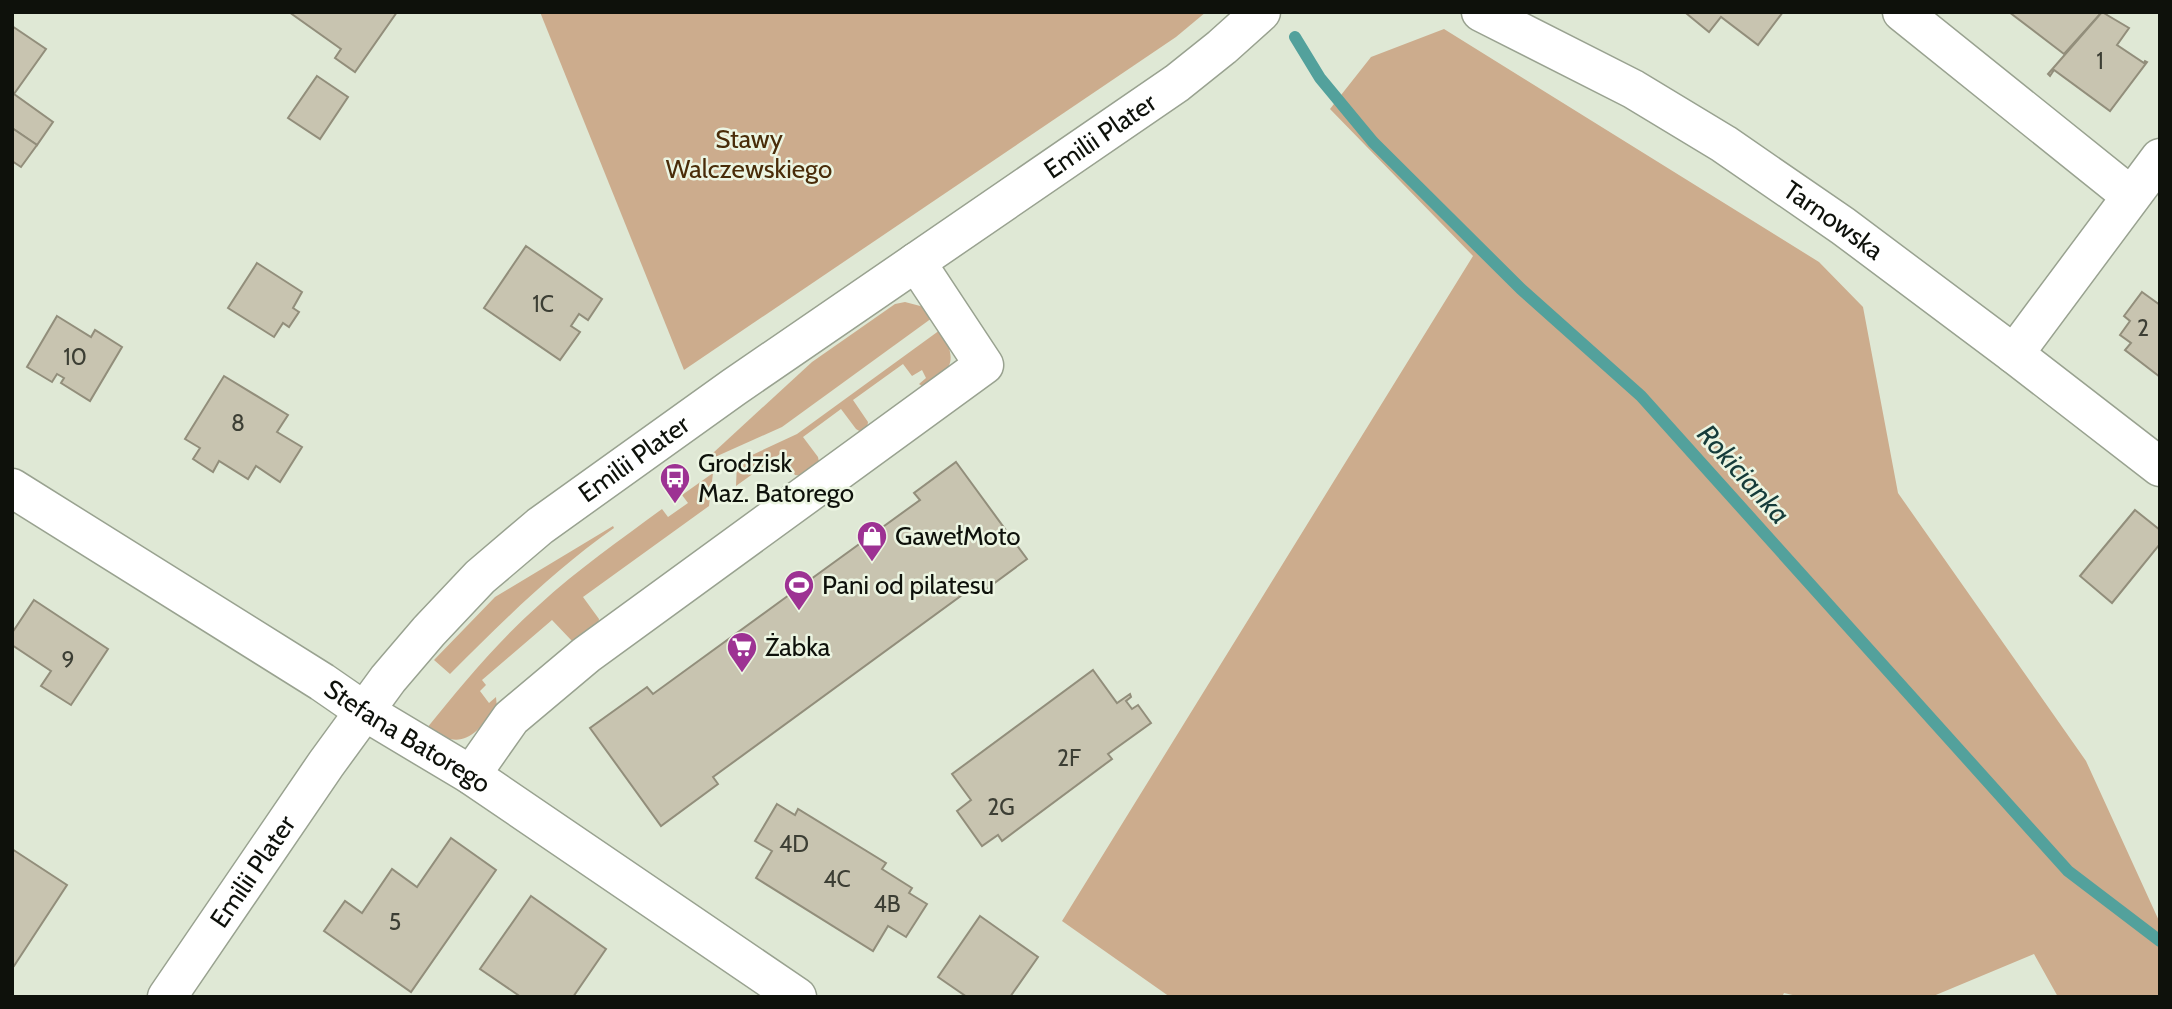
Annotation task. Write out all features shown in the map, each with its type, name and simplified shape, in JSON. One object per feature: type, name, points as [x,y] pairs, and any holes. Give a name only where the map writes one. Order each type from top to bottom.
[{"type":"street","name":"Emilii Plater","points":[[167,997],[365,711],[429,631],[480,577],[540,526],[734,387],[1125,120],[1223,47],[1261,12]]},
{"type":"street","name":"Tarnowska","points":[[1481,12],[1633,89],[1724,144],[1843,226],[2160,467]]},
{"type":"street","points":[[1902,12],[2131,196]]},
{"type":"street","points":[[2014,354],[2160,158]]},
{"type":"street","points":[[471,775],[512,718],[586,655],[984,365],[916,262]]},
{"type":"street","name":"Stefana Batorego","points":[[12,488],[471,775],[797,997]]},
{"type":"green space","name":"Stawy Walczewskiego","points":[[540,12],[1206,12],[1176,37],[684,370]]},
{"type":"green space","points":[[1444,29],[1819,262],[1863,307],[1898,493],[2086,761],[2160,923],[2160,997],[2058,997],[2034,954],[1931,997],[1801,997],[1784,993],[1782,997],[1170,997],[1062,921],[1473,256],[1330,109],[1371,57]]},
{"type":"green space","points":[[905,302],[924,307],[932,318],[782,427],[715,457],[713,453],[812,362],[895,304]]},
{"type":"green space","points":[[940,330],[951,357],[947,370],[941,375],[922,386],[919,384],[926,378],[922,370],[912,376],[903,364],[853,400],[868,422],[867,428],[861,432],[856,429],[841,409],[803,437],[819,462],[802,476],[795,475],[780,454],[736,486],[737,462],[797,434]]},
{"type":"green space","points":[[713,473],[709,506],[583,597],[599,619],[598,625],[572,641],[552,620],[482,680],[486,685],[480,691],[489,703],[496,697],[497,708],[466,738],[449,739],[427,728],[494,649],[553,592],[662,509],[668,517],[688,503],[682,495]]},
{"type":"green space","points":[[613,526],[614,528],[529,598],[450,674],[434,660],[495,597]]},
{"type":"building","points":[[289,12],[397,12],[355,72],[335,58],[341,49]]},
{"type":"building","points":[[1783,12],[1758,45],[1721,17],[1709,32],[1687,14]]},
{"type":"building","points":[[2009,12],[2102,12],[2064,54]]},
{"type":"building","points":[[2102,12],[2129,28],[2117,45],[2144,63],[2147,62],[2110,111],[2054,70],[2050,76],[2048,74]]},
{"type":"building","points":[[12,26],[46,49],[14,94],[53,122],[37,145],[12,128]]},
{"type":"building","points":[[317,76],[348,97],[320,139],[288,118]]},
{"type":"building","points":[[12,128],[37,145],[21,167],[12,161]]},
{"type":"building","points":[[526,246],[602,299],[588,320],[579,314],[571,326],[580,332],[560,360],[484,308]]},
{"type":"building","points":[[257,263],[302,292],[293,308],[299,312],[289,327],[283,323],[274,337],[228,308]]},
{"type":"building","points":[[2142,292],[2160,305],[2160,377],[2125,350],[2131,343],[2120,335],[2130,321],[2124,316]]},
{"type":"building","points":[[57,316],[91,337],[95,330],[122,347],[90,401],[61,383],[64,378],[57,374],[52,382],[27,367]]},
{"type":"building","points":[[224,376],[288,415],[277,432],[302,447],[280,482],[256,466],[248,479],[219,461],[213,472],[193,459],[200,448],[185,439]]},
{"type":"building","points":[[956,462],[1027,559],[985,590],[980,582],[713,777],[718,784],[661,826],[590,728],[647,687],[653,694],[920,500],[914,493]]},
{"type":"building","points":[[2135,510],[2160,530],[2160,544],[2112,603],[2080,576]]},
{"type":"building","points":[[34,600],[108,649],[71,705],[41,686],[51,671],[12,645],[12,633]]},
{"type":"building","points":[[1093,670],[1117,703],[1130,694],[1131,697],[1126,701],[1132,709],[1138,705],[1151,723],[1108,754],[1112,759],[1002,841],[998,835],[982,846],[957,811],[971,800],[952,774]]},
{"type":"building","points":[[777,804],[795,815],[798,809],[886,863],[882,869],[912,888],[909,893],[927,904],[906,937],[888,926],[873,951],[756,878],[772,851],[755,841]]},
{"type":"building","points":[[451,838],[496,870],[411,992],[324,931],[345,901],[362,913],[392,869],[417,887]]},
{"type":"building","points":[[12,849],[67,885],[14,966],[12,965]]},
{"type":"building","points":[[531,896],[606,949],[573,997],[521,997],[480,969]]},
{"type":"building","points":[[980,916],[1038,957],[1010,997],[967,997],[938,977]]},
{"type":"waterway","name":"Rokicianka","points":[[1295,37],[1320,78],[1373,142],[1521,289],[1641,396],[2068,871],[2160,941]]},
{"type":"place","name":"Grodzisk Maz. Batorego","points":[[675,505]]},
{"type":"place","name":"GawełMoto","points":[[872,563]]},
{"type":"place","name":"Pani od pilatesu","points":[[799,612]]},
{"type":"place","name":"Żabka","points":[[742,674]]}]
